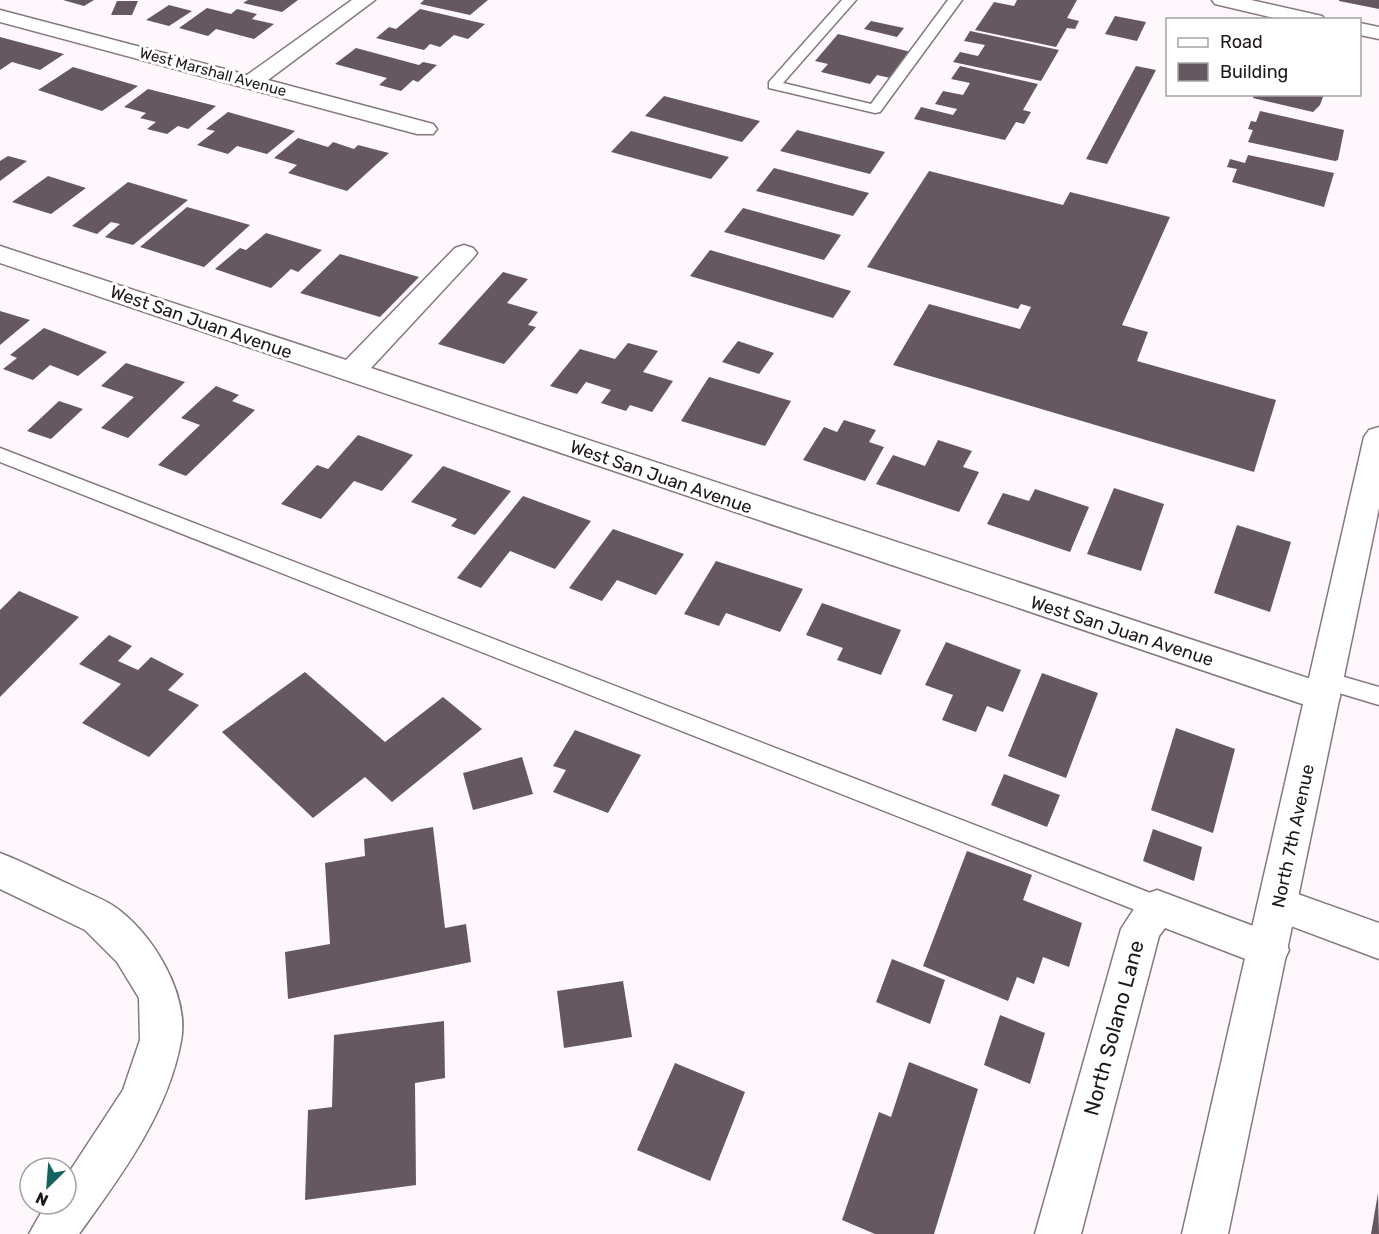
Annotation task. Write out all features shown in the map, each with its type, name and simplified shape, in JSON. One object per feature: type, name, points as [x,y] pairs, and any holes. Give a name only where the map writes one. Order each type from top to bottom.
[{"type":"street","points":[[251,82],[365,0]]},
{"type":"street","points":[[1222,0],[1306,18]]},
{"type":"street","name":"West Marshall Avenue","points":[[0,16],[425,129]]},
{"type":"street","points":[[1361,29],[1379,33]]},
{"type":"street","points":[[351,372],[464,253]]},
{"type":"street","name":"West San Juan Avenue","points":[[0,254],[351,372],[1325,689]]},
{"type":"street","name":"North 7th Avenue","points":[[1205,1234],[1325,689],[1372,502],[1379,437]]},
{"type":"street","points":[[0,870],[99,918],[131,949],[159,994],[160,1040],[141,1101],[91,1180],[52,1234]]},
{"type":"street","points":[[1278,903],[1379,941]]},
{"type":"street","points":[[1157,907],[1269,950]]},
{"type":"street","name":"North Solano Lane","points":[[1058,1234],[1141,928],[1157,907]]},
{"type":"lane","points":[[849,0],[774,85],[875,109],[955,0]]},
{"type":"lane","points":[[0,454],[1157,907]]},
{"type":"lane","points":[[1325,689],[1379,696]]},
{"type":"building","points":[[63,0],[94,0],[84,6]]},
{"type":"building","points":[[248,0],[298,0],[282,12],[243,3]]},
{"type":"building","points":[[424,0],[488,0],[470,15],[420,4]]},
{"type":"building","points":[[1017,0],[1077,0],[1067,18],[1079,21],[1075,29],[1067,28],[1056,47],[975,30],[994,2],[1014,6]]},
{"type":"building","points":[[1379,0],[1379,9],[1339,1]]},
{"type":"building","points":[[117,1],[138,1],[132,15],[111,15]]},
{"type":"building","points":[[169,5],[192,11],[169,26],[146,20]]},
{"type":"building","points":[[207,8],[231,14],[237,9],[257,14],[252,19],[274,24],[254,39],[216,29],[208,36],[179,28]]},
{"type":"building","points":[[420,9],[485,24],[468,39],[454,35],[440,47],[430,44],[424,50],[376,38],[389,27],[396,29]]},
{"type":"building","points":[[1115,16],[1146,22],[1137,41],[1105,34]]},
{"type":"building","points":[[871,21],[904,28],[897,37],[864,29]]},
{"type":"building","points":[[970,31],[1059,50],[1041,81],[953,62],[960,52],[978,56],[985,45],[964,41]]},
{"type":"building","points":[[838,34],[911,52],[890,78],[877,75],[870,84],[821,72],[828,64],[815,61]]},
{"type":"building","points":[[0,37],[64,54],[40,70],[12,62],[0,70]]},
{"type":"building","points":[[356,48],[419,65],[423,62],[437,65],[418,82],[413,80],[401,91],[379,85],[387,78],[335,64]]},
{"type":"building","points":[[960,66],[1038,84],[1023,110],[1031,112],[1024,124],[1016,122],[1005,140],[914,119],[921,107],[953,115],[957,109],[935,104],[943,91],[963,95],[970,83],[951,79]]},
{"type":"building","points":[[1136,66],[1156,70],[1107,164],[1086,159]]},
{"type":"building","points":[[73,67],[138,86],[102,111],[38,90]]},
{"type":"building","points":[[148,89],[216,106],[188,129],[178,126],[167,134],[147,129],[156,122],[140,118],[146,113],[124,107]]},
{"type":"building","points":[[664,96],[760,121],[742,142],[645,116]]},
{"type":"building","points":[[1254,96],[1323,96],[1320,105],[1313,112],[1253,98]]},
{"type":"building","points":[[1260,111],[1344,130],[1338,160],[1248,142],[1253,130],[1248,129],[1251,121],[1256,122]]},
{"type":"building","points":[[228,112],[295,131],[267,154],[237,146],[228,154],[197,145],[215,131],[206,129]]},
{"type":"building","points":[[797,130],[885,152],[870,174],[780,151]]},
{"type":"building","points":[[631,131],[729,157],[711,179],[611,152]]},
{"type":"building","points":[[298,138],[328,147],[333,142],[354,149],[358,145],[389,153],[347,191],[288,173],[297,165],[274,158]]},
{"type":"building","points":[[1248,155],[1334,173],[1324,207],[1232,182],[1237,169],[1227,167],[1230,159],[1245,163]]},
{"type":"building","points":[[8,156],[27,161],[0,181],[0,161]]},
{"type":"building","points":[[774,168],[869,193],[853,216],[756,191]]},
{"type":"building","points":[[929,171],[1063,205],[1070,192],[1170,217],[1122,325],[1148,332],[1137,361],[1276,400],[1254,472],[893,365],[929,304],[1020,329],[1031,307],[1021,304],[1018,309],[867,267]]},
{"type":"building","points":[[48,176],[86,188],[51,214],[12,202]]},
{"type":"building","points":[[128,182],[188,200],[133,245],[105,237],[120,224],[111,222],[97,234],[72,226]]},
{"type":"building","points":[[187,207],[250,225],[204,267],[140,247]]},
{"type":"building","points":[[743,208],[841,235],[824,260],[724,232]]},
{"type":"building","points":[[266,233],[322,250],[298,272],[291,269],[271,288],[215,269],[240,248],[246,250]]},
{"type":"building","points":[[710,250],[851,291],[833,318],[690,276]]},
{"type":"building","points":[[340,254],[419,277],[380,317],[300,293]]},
{"type":"building","points":[[503,272],[528,279],[507,303],[538,312],[528,325],[536,327],[504,364],[438,344]]},
{"type":"building","points":[[0,311],[30,320],[0,345]]},
{"type":"building","points":[[44,328],[107,352],[78,376],[50,365],[33,380],[3,369],[17,358],[10,355]]},
{"type":"building","points":[[738,341],[774,353],[759,374],[722,362]]},
{"type":"building","points":[[628,343],[658,351],[643,372],[673,381],[652,412],[630,405],[626,411],[601,403],[611,390],[586,382],[577,394],[550,386],[580,349],[615,359]]},
{"type":"building","points":[[126,363],[185,382],[128,438],[101,428],[134,397],[101,386]]},
{"type":"building","points":[[709,377],[791,401],[765,446],[681,421]]},
{"type":"building","points":[[216,386],[239,395],[232,401],[255,410],[186,476],[158,465],[200,425],[181,418]]},
{"type":"building","points":[[59,401],[83,409],[51,439],[27,431]]},
{"type":"building","points":[[844,420],[876,430],[869,442],[884,447],[865,481],[803,460],[824,427],[837,432]]},
{"type":"building","points":[[358,435],[413,455],[382,491],[354,481],[321,519],[281,504],[317,465],[328,469]]},
{"type":"building","points":[[938,440],[972,451],[963,467],[979,472],[959,512],[876,484],[893,455],[925,466]]},
{"type":"building","points":[[443,466],[511,491],[475,535],[451,526],[457,519],[411,502]]},
{"type":"building","points":[[1114,488],[1164,504],[1141,571],[1087,554]]},
{"type":"building","points":[[1035,489],[1089,507],[1070,552],[987,524],[1003,493],[1029,501]]},
{"type":"building","points":[[523,496],[591,521],[555,569],[510,551],[481,588],[457,578]]},
{"type":"building","points":[[1237,525],[1291,542],[1270,612],[1214,593]]},
{"type":"building","points":[[613,529],[684,554],[656,595],[617,580],[602,601],[569,588]]},
{"type":"building","points":[[716,561],[803,589],[780,632],[726,613],[719,626],[684,614]]},
{"type":"building","points":[[19,591],[79,617],[0,697],[0,610]]},
{"type":"building","points":[[822,603],[901,630],[881,675],[837,660],[843,648],[806,635]]},
{"type":"building","points":[[109,635],[132,646],[118,661],[138,670],[151,657],[184,674],[168,690],[199,705],[149,757],[82,723],[121,684],[79,664]]},
{"type":"building","points":[[946,642],[1021,670],[1003,712],[987,706],[976,732],[942,720],[953,695],[925,685]]},
{"type":"building","points":[[305,672],[385,742],[443,697],[482,729],[392,802],[365,777],[313,818],[222,732]]},
{"type":"building","points":[[1042,673],[1098,693],[1066,778],[1008,756]]},
{"type":"building","points":[[1176,728],[1235,749],[1213,833],[1151,810]]},
{"type":"building","points":[[575,730],[641,755],[608,813],[553,792],[566,770],[553,766]]},
{"type":"building","points":[[522,757],[533,794],[473,810],[463,773]]},
{"type":"building","points":[[1004,774],[1060,795],[1047,827],[991,805]]},
{"type":"building","points":[[433,827],[445,928],[466,924],[471,962],[288,999],[285,952],[330,944],[325,863],[365,856],[364,839]]},
{"type":"building","points":[[1153,829],[1202,847],[1194,881],[1143,861]]},
{"type":"building","points":[[967,851],[1032,875],[1023,900],[1082,923],[1069,967],[1043,957],[1034,984],[1017,977],[1008,1001],[923,966]]},
{"type":"building","points":[[892,959],[945,980],[930,1024],[876,1002]]},
{"type":"building","points":[[623,981],[632,1037],[564,1048],[557,991]]},
{"type":"building","points":[[1000,1015],[1045,1033],[1030,1084],[984,1065]]},
{"type":"building","points":[[444,1021],[445,1078],[415,1083],[416,1185],[305,1200],[308,1110],[332,1107],[334,1035]]},
{"type":"building","points":[[909,1062],[978,1089],[934,1234],[875,1234],[842,1220],[879,1112],[891,1117]]},
{"type":"building","points":[[675,1063],[745,1092],[710,1181],[637,1150]]},
{"type":"building","points":[[1378,1193],[1379,1234],[1371,1234]]}]
